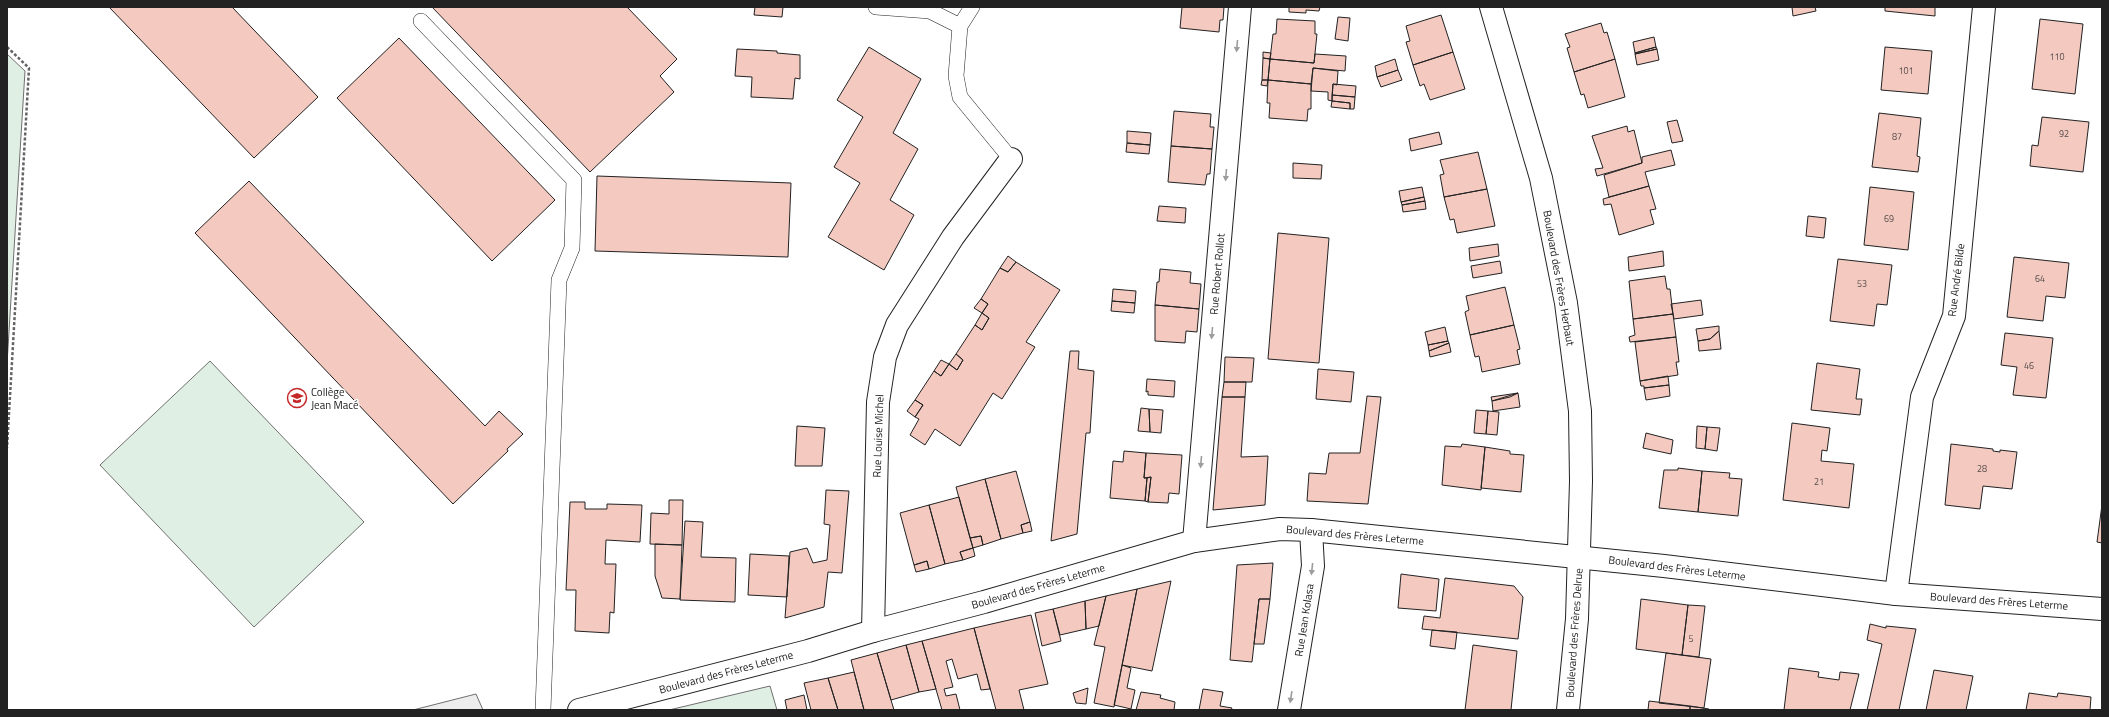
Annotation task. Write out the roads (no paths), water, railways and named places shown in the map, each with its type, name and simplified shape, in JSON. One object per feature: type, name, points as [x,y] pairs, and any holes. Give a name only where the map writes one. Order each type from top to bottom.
[{"type":"street","name":"Rue Robert Rollot","points":[[1194,541],[1240,7]]},
{"type":"street","name":"Boulevard des Frères Herbaut","points":[[1491,7],[1541,178],[1566,303],[1580,411],[1579,556]]},
{"type":"street","name":"Rue André Bilde","points":[[1896,594],[1922,397],[1954,316],[1984,7]]},
{"type":"street","name":"Rue Louise Michel","points":[[873,631],[878,402],[885,357],[897,325],[953,237],[1011,159]]},
{"type":"street","name":"Boulevard des Frères Leterme","points":[[579,710],[808,651],[873,631],[984,602],[1194,541],[1280,529],[1311,530],[1579,556],[1896,594],[2102,609]]},
{"type":"street","name":"Rue Jean Kolasa","points":[[1289,710],[1312,566],[1311,530]]},
{"type":"street","name":"Boulevard des Frères Delrue","points":[[1568,710],[1577,618],[1579,556]]},
{"type":"lane","points":[[876,7],[930,11],[960,26]]},
{"type":"lane","points":[[972,7],[960,26],[956,76],[960,97],[1011,159]]},
{"type":"lane","points":[[421,21],[574,180],[572,248],[559,280],[543,710]]},
{"type":"place","name":"Collège Jean Macé","points":[[297,398]]}]
